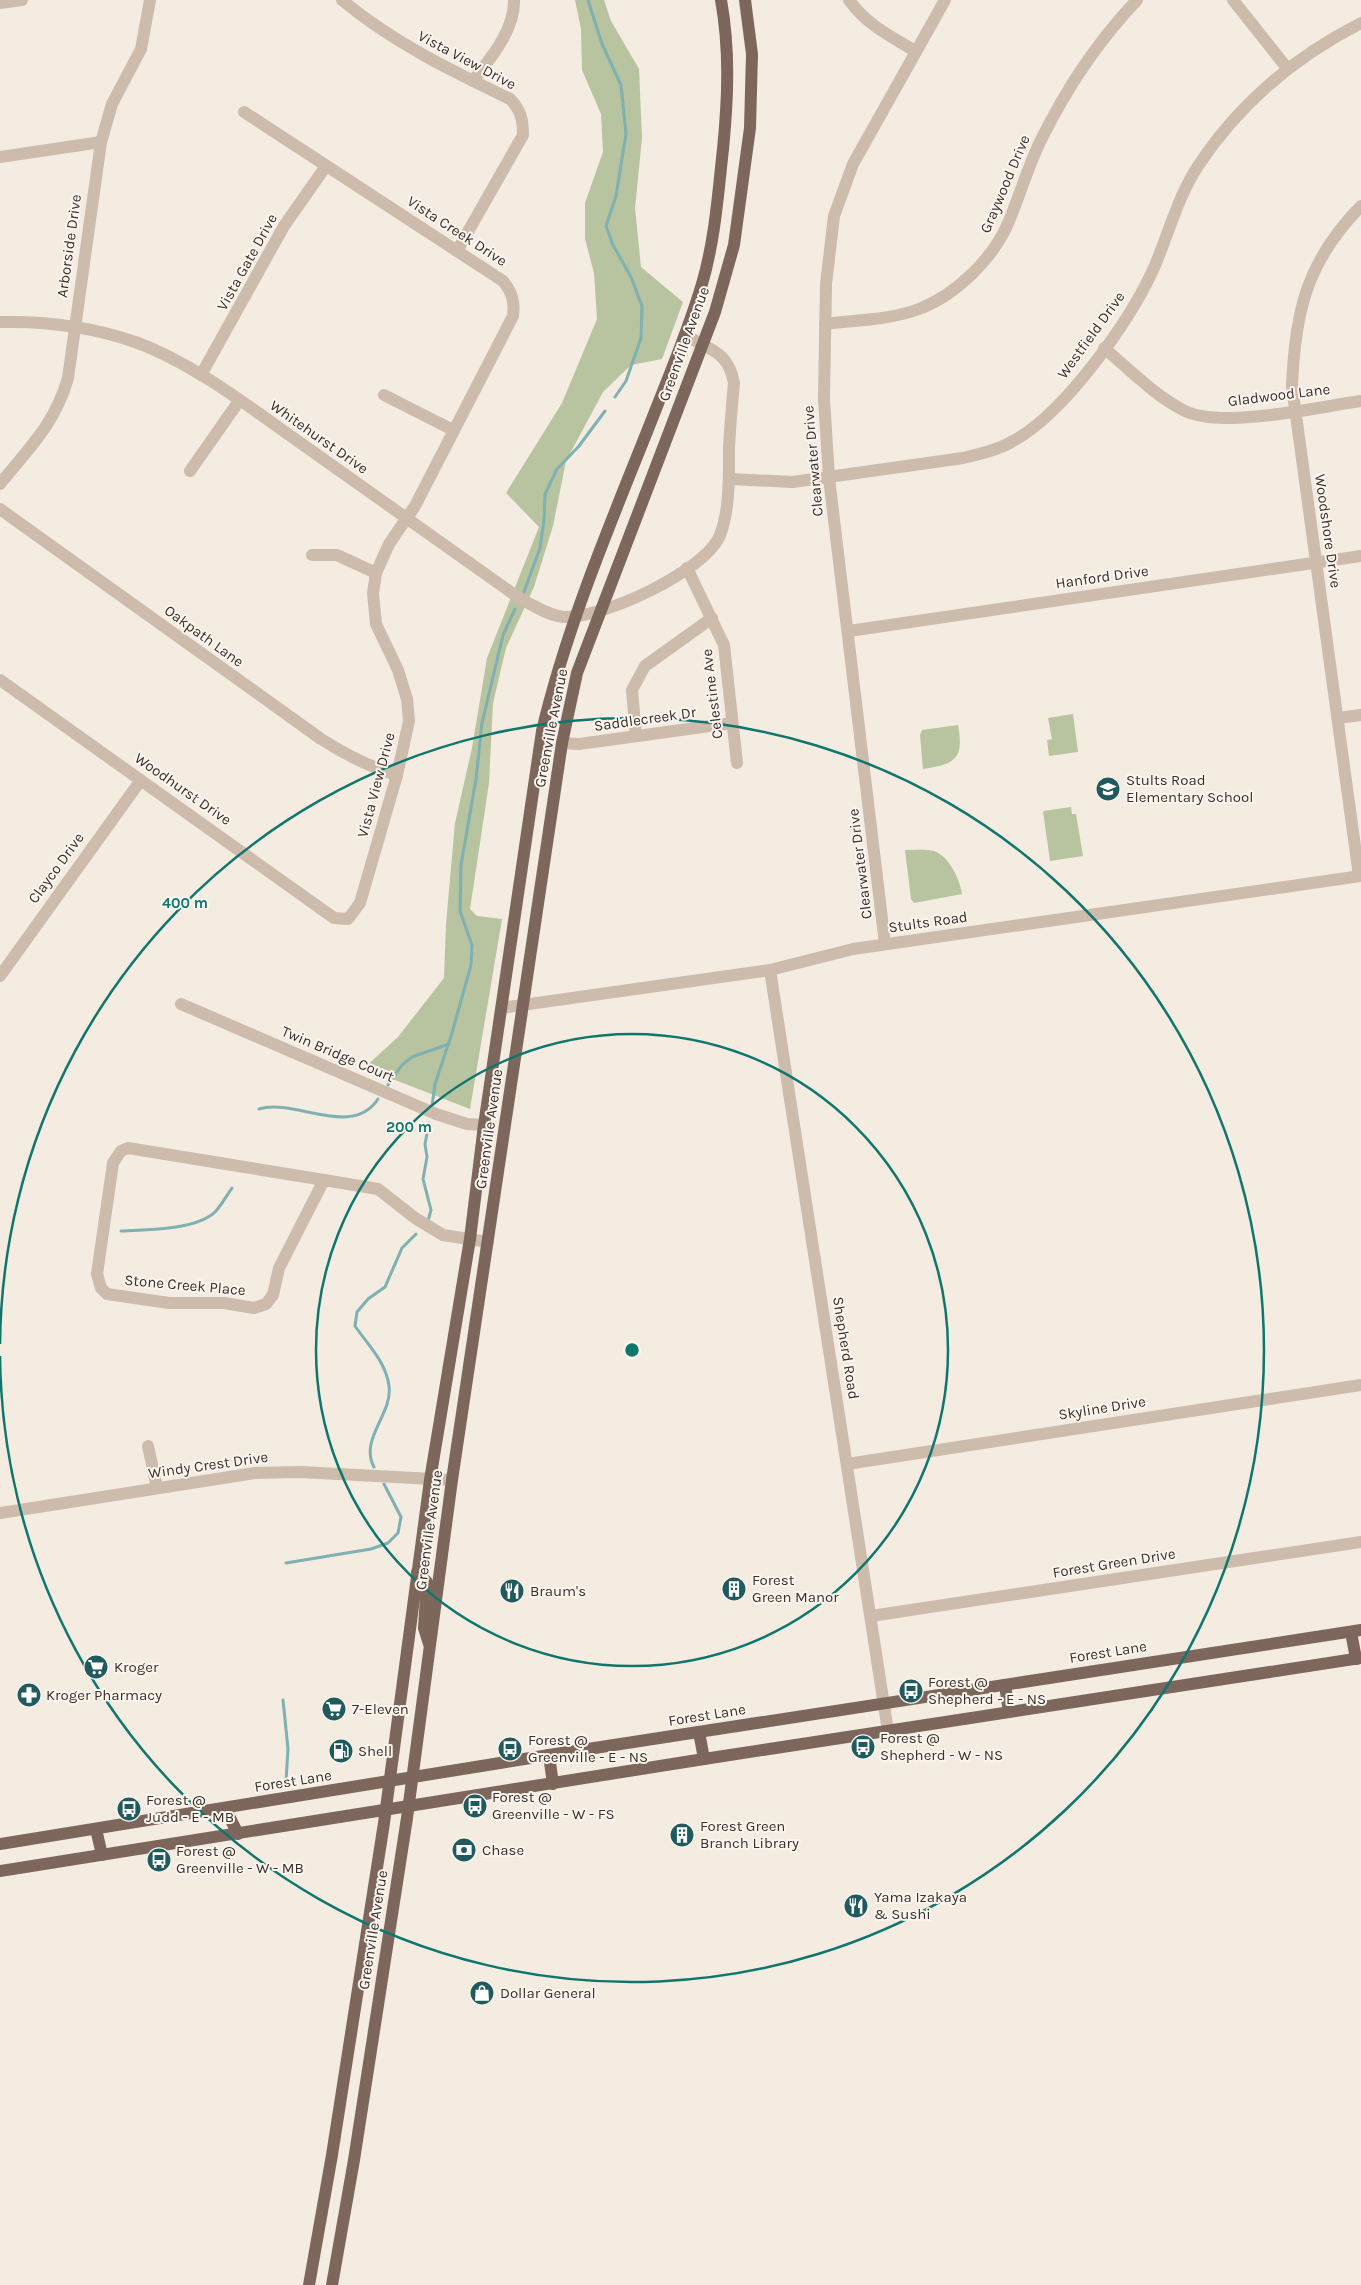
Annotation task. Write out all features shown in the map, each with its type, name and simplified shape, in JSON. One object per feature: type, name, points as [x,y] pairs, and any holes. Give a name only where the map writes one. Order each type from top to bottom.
[{"type":"main road","name":"Greenville Avenue","points":[[309,2285],[332,2155],[386,1811],[430,1480],[470,1239],[484,1125],[542,731],[561,659],[575,617],[685,335],[710,252],[727,109],[728,64],[726,30],[721,0]]},
{"type":"main road","name":"Greenville Avenue","points":[[332,2285],[354,2160],[409,1807],[452,1480],[562,743],[577,673],[715,312],[732,253],[750,128],[752,54],[745,0]]},
{"type":"main road","points":[[418,1572],[427,1582],[424,1628],[430,1646]]},
{"type":"main road","points":[[0,1871],[704,1759],[1358,1659],[1356,1631]]},
{"type":"main road","name":"Forest Lane","points":[[0,1844],[550,1755],[1356,1631]]},
{"type":"main road","points":[[1004,1685],[1009,1712]]},
{"type":"main road","points":[[699,1732],[704,1759]]},
{"type":"main road","points":[[550,1755],[553,1784]]},
{"type":"main road","points":[[225,1808],[238,1834]]},
{"type":"main road","points":[[96,1829],[102,1855]]},
{"type":"main road","points":[[350,2042],[372,2046]]},
{"type":"main road","points":[[332,2155],[354,2160]]},
{"type":"street","points":[[0,3],[22,0]]},
{"type":"street","name":"Arborside Drive","points":[[0,484],[51,421],[61,401],[68,378],[101,142],[112,104],[141,49],[150,0]]},
{"type":"street","name":"Vista View Drive","points":[[342,0],[363,17],[406,45],[510,99],[519,107],[523,122],[523,135],[457,251]]},
{"type":"street","points":[[474,81],[493,56],[507,31],[514,0]]},
{"type":"street","points":[[848,0],[864,18],[879,30],[915,51]]},
{"type":"street","name":"Clearwater Drive","points":[[886,944],[829,478],[824,398],[825,324],[831,233],[842,190],[853,164],[945,0]]},
{"type":"street","name":"Graywood Drive","points":[[825,324],[919,309],[940,298],[962,282],[979,266],[996,246],[1008,223],[1040,142],[1065,95],[1118,20],[1137,0]]},
{"type":"street","points":[[1233,0],[1287,68]]},
{"type":"street","name":"Westfield Drive","points":[[729,479],[794,482],[963,458],[990,451],[1013,442],[1037,425],[1060,404],[1130,314],[1143,291],[1181,198],[1197,168],[1226,128],[1258,93],[1287,68],[1336,36],[1361,23]]},
{"type":"street","name":"Vista Creek Drive","points":[[244,112],[503,281],[510,290],[514,306],[513,316],[406,518]]},
{"type":"street","points":[[0,157],[101,142]]},
{"type":"street","name":"Vista Gate Drive","points":[[201,375],[284,226],[326,166]]},
{"type":"street","name":"Woodshore Drive","points":[[1360,876],[1292,386],[1295,333],[1309,283],[1334,237],[1361,206]]},
{"type":"street","name":"Whitehurst Drive","points":[[0,322],[75,327],[139,344],[201,375],[522,600],[551,614],[575,617],[601,612],[624,604],[687,568],[712,548],[720,534],[729,479],[734,383],[732,372],[726,360],[685,335]]},
{"type":"street","name":"Gladwood Lane","points":[[1104,348],[1169,401],[1184,411],[1201,417],[1235,419],[1361,401]]},
{"type":"street","points":[[384,396],[453,430]]},
{"type":"street","points":[[190,471],[239,401]]},
{"type":"street","name":"Oakpath Lane","points":[[0,509],[321,739],[347,756],[373,768],[397,775]]},
{"type":"street","name":"Vista View Drive","points":[[348,919],[360,903],[397,775],[409,722],[407,699],[398,670],[376,624],[373,593],[376,573],[390,544],[406,518]]},
{"type":"street","points":[[312,555],[337,554],[376,573]]},
{"type":"street","name":"Hanford Drive","points":[[848,631],[1361,556]]},
{"type":"street","name":"Celestine Ave","points":[[687,568],[724,645],[737,764]]},
{"type":"street","points":[[636,736],[632,690],[645,666],[712,618]]},
{"type":"street","name":"Woodhurst Drive","points":[[0,680],[334,918],[348,919]]},
{"type":"street","points":[[1338,718],[1361,715]]},
{"type":"street","name":"Saddlecreek Dr","points":[[562,743],[579,744],[732,723]]},
{"type":"street","name":"Clayco Drive","points":[[0,976],[141,780]]},
{"type":"street","name":"Stults Road","points":[[501,1008],[770,970],[829,954],[886,944],[1360,876]]},
{"type":"street","name":"Shepherd Road","points":[[770,970],[888,1731]]},
{"type":"street","name":"Twin Bridge Court","points":[[181,1004],[436,1114],[467,1124],[484,1125]]},
{"type":"street","name":"Stone Creek Place","points":[[324,1180],[279,1268],[273,1295],[266,1304],[254,1308],[224,1303],[169,1303],[107,1294],[101,1288],[97,1274],[113,1163],[121,1151],[128,1148],[139,1149],[378,1189],[415,1218],[443,1235],[488,1242]]},
{"type":"street","name":"Skyline Drive","points":[[847,1464],[1361,1385]]},
{"type":"street","points":[[148,1446],[157,1488]]},
{"type":"street","name":"Windy Crest Drive","points":[[0,1513],[255,1473],[327,1473],[452,1480]]},
{"type":"street","name":"Forest Green Drive","points":[[871,1616],[1361,1542]]},
{"type":"green space","points":[[575,0],[604,0],[611,21],[639,69],[642,138],[635,208],[641,267],[683,302],[662,359],[631,365],[603,392],[566,461],[553,526],[534,587],[506,648],[493,703],[489,783],[470,909],[477,916],[502,919],[470,1109],[364,1068],[398,1037],[444,978],[446,924],[455,823],[472,748],[487,658],[539,527],[506,493],[562,403],[597,319],[594,273],[585,239],[585,203],[603,152],[601,114],[582,70],[581,29]]},
{"type":"green space","points":[[1073,714],[1078,752],[1049,756],[1047,740],[1052,739],[1048,718]]},
{"type":"green space","points":[[958,725],[960,746],[955,758],[943,765],[923,769],[920,735],[922,730]]},
{"type":"green space","points":[[1071,807],[1072,814],[1076,814],[1083,856],[1050,861],[1043,811]]},
{"type":"green space","points":[[905,850],[931,850],[939,854],[953,869],[962,894],[914,903],[911,899]]},
{"type":"waterway","points":[[588,0],[602,44],[621,85],[626,134],[616,196],[606,226],[613,245],[631,277],[642,306],[641,338],[626,381],[615,397]]},
{"type":"waterway","points":[[524,592],[540,548],[545,494],[557,469],[579,446],[605,411]]},
{"type":"waterway","points":[[432,1106],[435,1084],[452,1033],[471,965],[472,945],[460,911],[461,865],[476,779],[482,723],[503,635],[515,609]]},
{"type":"waterway","points":[[388,1085],[402,1065],[412,1057],[449,1044]]},
{"type":"waterway","points":[[259,1109],[273,1107],[289,1108],[338,1117],[354,1116],[367,1110],[378,1099]]},
{"type":"waterway","points":[[428,1221],[431,1210],[423,1179],[427,1157],[425,1144],[429,1123]]},
{"type":"waterway","points":[[121,1231],[171,1228],[197,1222],[216,1211],[232,1188]]},
{"type":"waterway","points":[[374,1467],[371,1457],[371,1446],[373,1436],[386,1407],[389,1386],[380,1361],[355,1326],[357,1312],[368,1299],[385,1287],[402,1248],[416,1234]]},
{"type":"waterway","points":[[286,1563],[371,1549],[388,1543],[398,1533],[401,1517],[384,1484]]},
{"type":"waterway","points":[[283,1700],[288,1749],[286,1781]]},
{"type":"place","name":"Stults Road Elementary School","points":[[1108,789]]},
{"type":"place","name":"Forest Green Manor","points":[[734,1589]]},
{"type":"place","name":"Braum's","points":[[512,1591]]},
{"type":"place","name":"Kroger","points":[[96,1667]]},
{"type":"place","name":"Forest @ Shepherd - E - NS","points":[[911,1691]]},
{"type":"place","name":"Kroger Pharmacy","points":[[29,1695]]},
{"type":"place","name":"7-Eleven","points":[[334,1709]]},
{"type":"place","name":"Forest @ Shepherd - W - NS","points":[[863,1747]]},
{"type":"place","name":"Forest @ Greenville - E - NS","points":[[510,1749]]},
{"type":"place","name":"Shell","points":[[341,1751]]},
{"type":"place","name":"Forest @ Greenville - W - FS","points":[[475,1806]]},
{"type":"place","name":"Forest @ Judd - E - MB","points":[[129,1809]]},
{"type":"place","name":"Forest Green Branch Library","points":[[682,1835]]},
{"type":"place","name":"Chase","points":[[464,1850]]},
{"type":"place","name":"Forest @ Greenville - W - MB","points":[[159,1860]]},
{"type":"place","name":"Yama Izakaya & Sushi","points":[[856,1906]]},
{"type":"place","name":"Dollar General","points":[[482,1993]]}]
